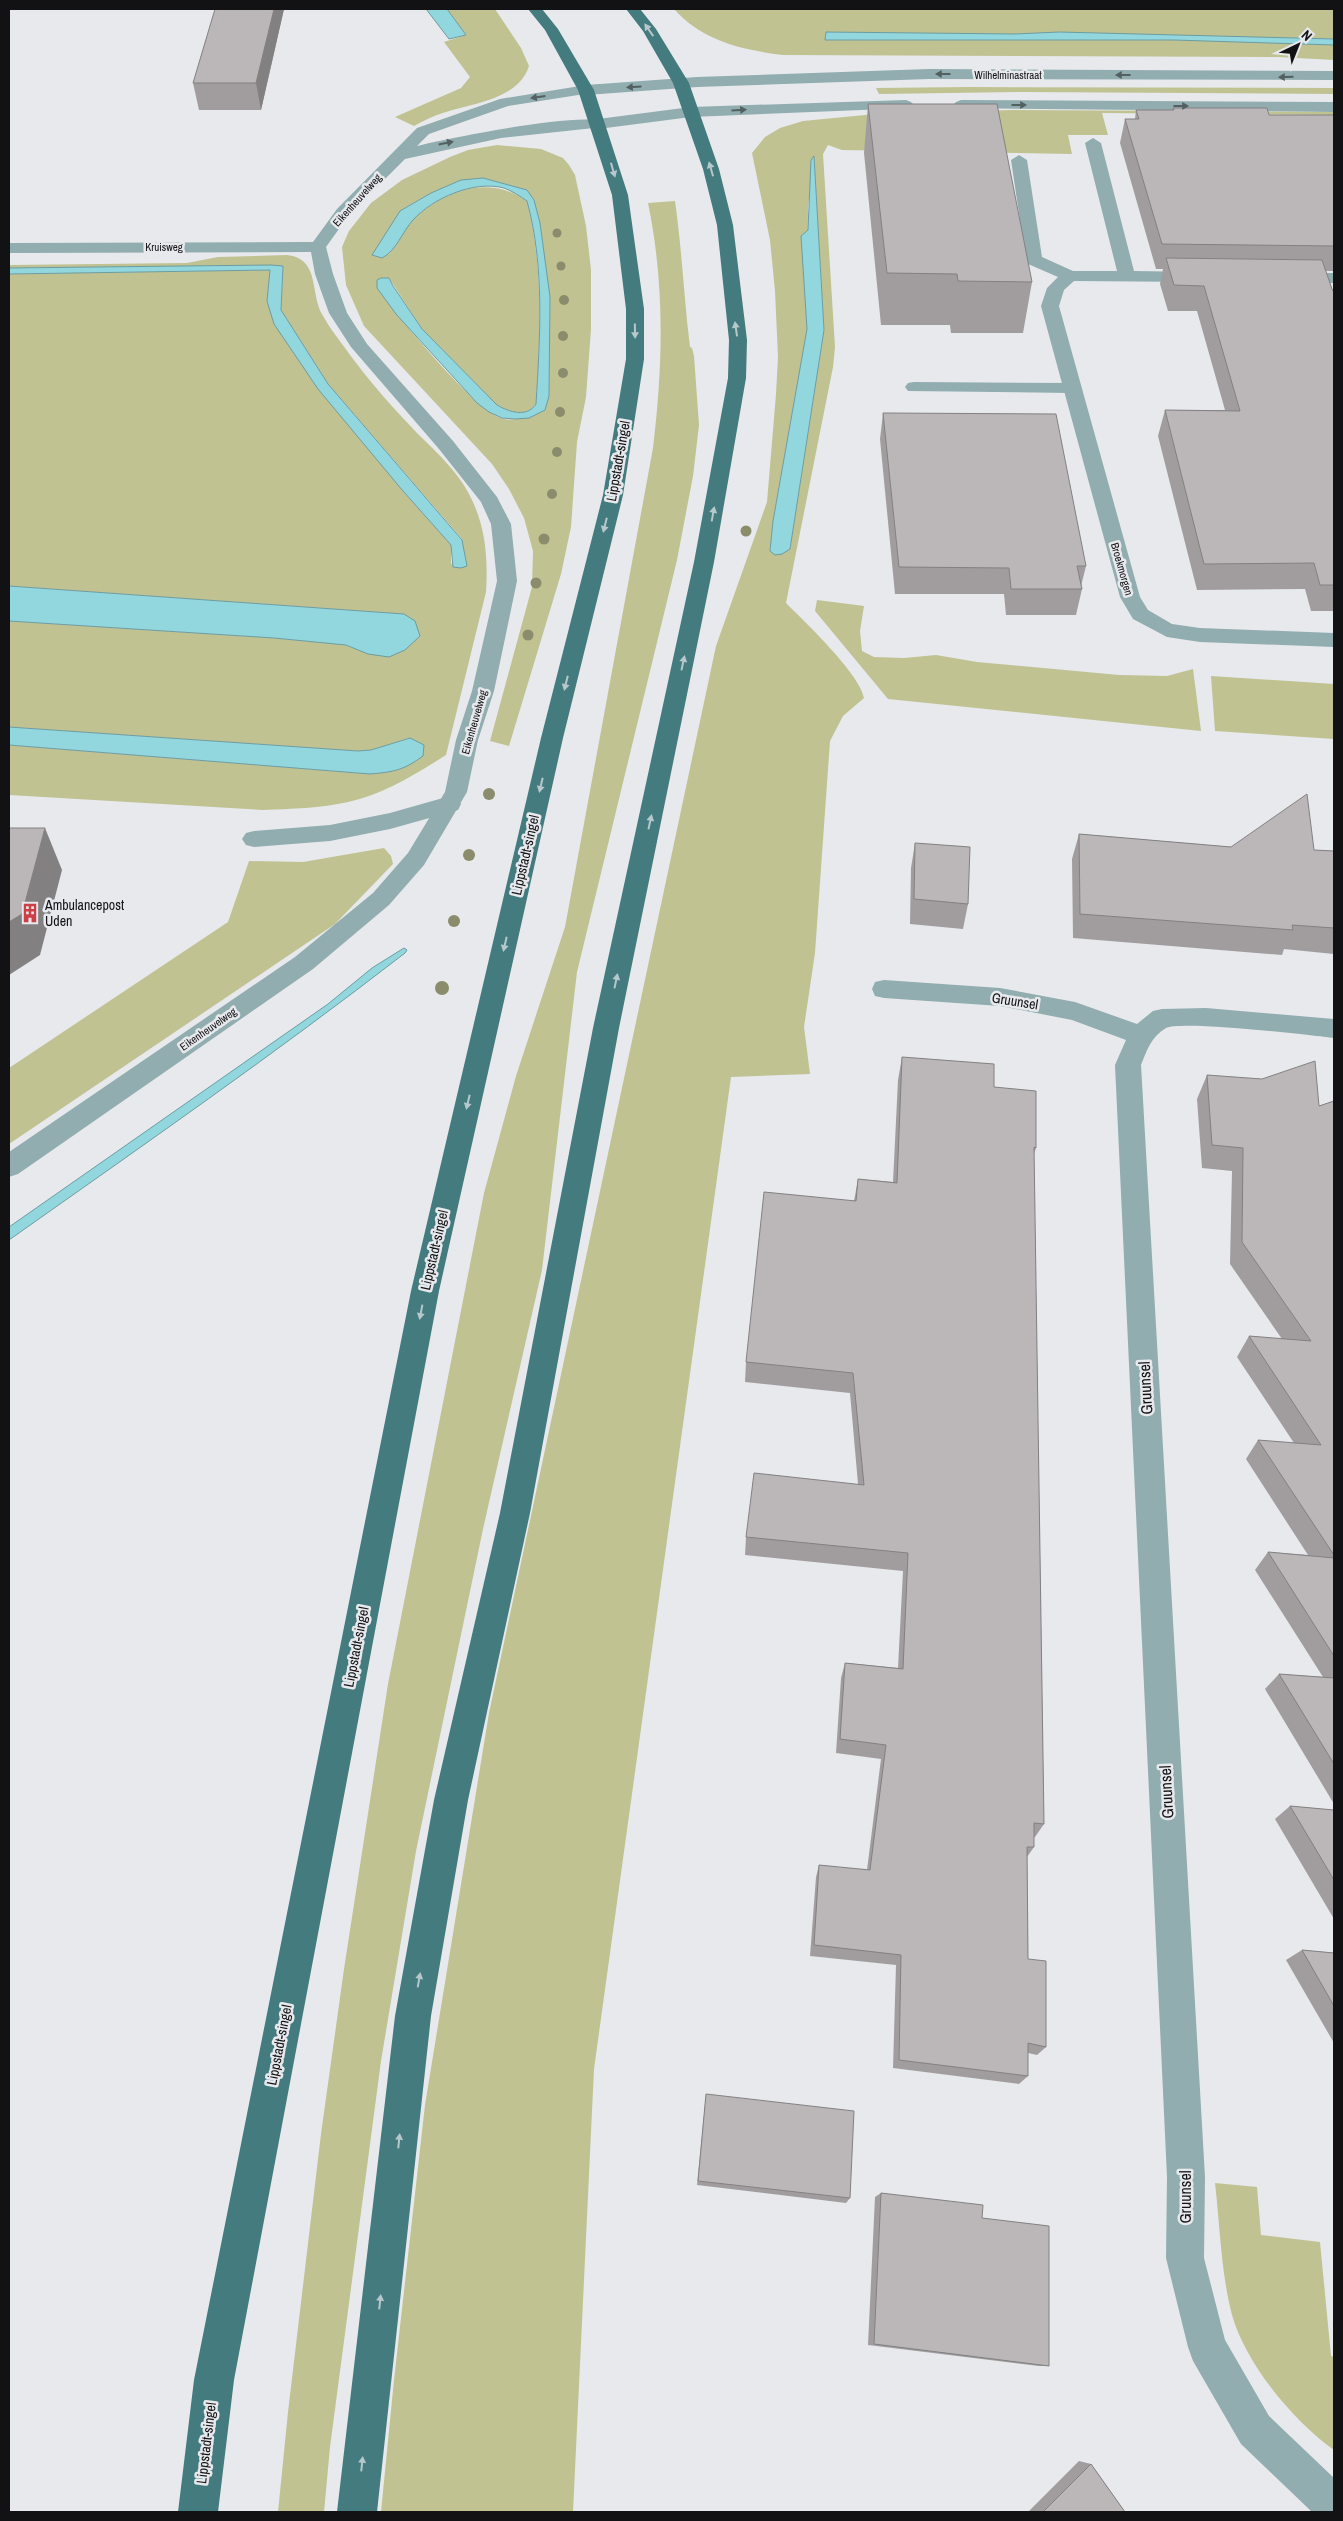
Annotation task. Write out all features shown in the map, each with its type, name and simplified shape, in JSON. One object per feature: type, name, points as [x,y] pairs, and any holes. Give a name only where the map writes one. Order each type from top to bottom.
[{"type":"main road","name":"Lippstadt-singel","points":[[198,2512],[214,2380],[425,1291],[552,738],[613,495],[635,359],[634,309],[620,195],[592,107],[551,30],[535,9]]},
{"type":"main road","points":[[357,2512],[414,2006],[451,1800],[515,1514],[604,1038],[704,562],[737,378],[738,340],[725,225],[711,169],[686,98],[649,29],[633,9]]},
{"type":"street","name":"Wilhelminastraat","points":[[686,98],[929,74],[1334,76]]},
{"type":"street","points":[[592,107],[686,98]]},
{"type":"street","points":[[399,155],[444,144],[520,131],[592,107],[686,98],[917,105]]},
{"type":"street","name":"Eikenheuvelweg","points":[[9,1166],[304,962],[381,899],[416,859],[450,804],[456,792],[482,691],[507,581],[506,555],[501,524],[490,501],[446,445],[360,347],[338,313],[324,274],[318,247],[343,212],[423,131],[506,102],[592,107]]},
{"type":"street","points":[[947,105],[1334,107]]},
{"type":"street","points":[[1093,143],[1128,276]]},
{"type":"street","points":[[1019,160],[1034,260],[1070,276],[1216,277]]},
{"type":"street","name":"Kruisweg","points":[[9,248],[318,247]]},
{"type":"street","name":"Broekmorgen","points":[[1070,276],[1056,288],[1050,306],[1130,597],[1140,614],[1167,630],[1200,635],[1334,640]]},
{"type":"street","points":[[1274,278],[1329,284]]},
{"type":"street","points":[[914,387],[1071,388]]},
{"type":"street","points":[[254,839],[330,833],[390,821],[450,804]]},
{"type":"street","name":"Gruunsel","points":[[884,989],[1000,997],[1075,1011],[1140,1035],[1128,1065],[1185,2166],[1185,2258],[1207,2347],[1255,2430],[1325,2497],[1334,2502]]},
{"type":"street","points":[[1140,1035],[1162,1018],[1206,1017],[1334,1028]]},
{"type":"green space","points":[[447,9],[495,9],[521,48],[529,66],[515,86],[505,93],[480,103],[439,114],[414,126],[395,117],[461,88],[470,77],[444,42],[466,35]]},
{"type":"green space","points":[[674,9],[1334,9],[1334,60],[1278,57],[783,55],[738,47],[724,42],[697,29]]},
{"type":"green space","points":[[876,88],[1334,88],[1334,94],[1024,92],[879,94]]},
{"type":"green space","points":[[1013,110],[1334,112],[1334,115],[1102,113],[1108,135],[1068,135],[1072,154],[842,150],[828,145],[823,154],[835,347],[833,367],[786,603],[843,662],[860,688],[864,698],[843,716],[830,741],[815,953],[804,1027],[810,1074],[731,1077],[594,2069],[573,2512],[381,2512],[425,2105],[489,1713],[716,646],[767,502],[778,357],[775,291],[770,240],[752,153],[765,137],[780,128],[803,121],[886,113]],"holes":[[[814,156],[824,330],[790,549],[770,551],[773,521],[807,329],[808,207]]]},
{"type":"green space","points":[[497,145],[541,149],[563,158],[575,175],[586,226],[591,270],[591,329],[586,397],[577,442],[571,527],[561,574],[509,746],[490,741],[532,587],[533,551],[524,518],[509,489],[492,464],[364,326],[346,285],[342,247],[349,231],[371,203],[402,180],[468,150]],"holes":[[[483,178],[527,190],[550,297],[549,396],[545,410],[517,419],[506,419],[488,411],[455,380],[401,319],[377,288],[389,278],[422,329],[497,405],[517,412],[527,411],[532,408],[536,404],[539,302],[536,252],[527,201],[513,193],[483,187],[454,193],[426,209],[414,219],[389,254],[400,211],[440,189],[460,182]]]},
{"type":"green space","points":[[675,201],[690,347],[694,356],[699,425],[693,476],[677,560],[577,972],[542,1270],[483,1529],[416,1851],[381,2061],[330,2447],[324,2512],[278,2512],[321,2134],[344,1969],[388,1684],[484,1193],[516,1076],[565,927],[653,448],[659,386],[661,325],[654,234],[648,203]]},
{"type":"green space","points":[[287,255],[305,263],[312,278],[318,305],[332,330],[382,395],[455,472],[467,490],[477,511],[485,545],[486,592],[446,755],[387,789],[348,802],[317,807],[263,810],[9,795],[9,745],[370,774],[424,745],[409,738],[371,750],[358,751],[9,727],[9,621],[274,638],[346,645],[368,654],[404,614],[9,586],[9,274],[270,270],[267,301],[403,491],[451,545],[451,565],[462,539],[328,384],[281,310],[283,266],[9,268],[9,265],[187,263],[218,257]]},
{"type":"green space","points":[[817,600],[864,606],[860,631],[862,651],[874,657],[904,658],[936,655],[977,662],[1119,675],[1167,676],[1193,669],[1201,731],[888,699],[815,611]]},
{"type":"green space","points":[[1211,676],[1334,684],[1334,739],[1215,731]]},
{"type":"green space","points":[[384,848],[391,856],[393,864],[335,924],[9,1144],[9,1068],[228,922],[249,861],[303,862]]},
{"type":"green space","points":[[1215,2183],[1257,2187],[1261,2235],[1320,2242],[1331,2356],[1334,2357],[1334,2450],[1303,2424],[1273,2390],[1248,2353],[1239,2334],[1232,2315],[1225,2283]]},
{"type":"water","points":[[426,9],[447,9],[466,35],[449,39]]},
{"type":"water","points":[[826,32],[1015,34],[1059,32],[1334,39],[1334,45],[1174,40],[825,40]]},
{"type":"water","points":[[814,156],[824,330],[790,549],[782,554],[775,555],[770,551],[773,521],[807,329],[801,236],[808,230],[811,160]]},
{"type":"water","points":[[483,178],[527,190],[534,200],[540,223],[550,297],[549,396],[545,410],[529,418],[502,418],[489,412],[477,403],[396,314],[377,288],[377,280],[389,278],[422,329],[497,405],[507,410],[523,412],[528,411],[536,404],[540,328],[539,277],[537,251],[527,201],[507,189],[492,186],[467,189],[455,193],[421,212],[387,255],[382,258],[372,255],[400,211],[431,193],[461,180]]},
{"type":"water","points":[[283,266],[281,310],[328,384],[462,540],[467,566],[461,568],[453,567],[451,545],[318,389],[274,324],[267,301],[270,270],[9,274],[9,268]]},
{"type":"water","points":[[9,586],[404,614],[415,621],[420,636],[405,650],[389,657],[368,654],[346,645],[274,638],[9,621]]},
{"type":"water","points":[[9,727],[358,751],[371,750],[410,738],[424,745],[423,756],[410,764],[392,771],[370,774],[9,745]]},
{"type":"water","points":[[404,948],[407,950],[405,953],[307,1027],[9,1240],[9,1227],[328,1004],[372,968]]},
{"type":"building","points":[[215,9],[274,9],[256,83],[193,83]]},
{"type":"building","points":[[868,104],[997,104],[1032,282],[958,281],[957,274],[887,273]]},
{"type":"building","points":[[1173,108],[1267,108],[1269,115],[1334,115],[1334,246],[1162,244],[1125,119],[1139,119],[1136,110],[1174,110]]},
{"type":"building","points":[[1166,258],[1322,260],[1334,292],[1334,585],[1320,585],[1314,563],[1204,564],[1165,410],[1240,411],[1204,286],[1174,285]]},
{"type":"building","points":[[883,413],[1056,414],[1086,566],[1077,566],[1082,589],[1011,589],[1009,568],[899,567]]},
{"type":"building","points":[[1307,794],[1314,850],[1334,851],[1334,928],[1292,925],[1293,930],[1080,914],[1079,834],[1231,847]]},
{"type":"building","points":[[9,828],[45,828],[22,914],[9,922]]},
{"type":"building","points":[[915,843],[970,847],[968,904],[914,899]]},
{"type":"building","points":[[902,1057],[994,1064],[994,1087],[1036,1091],[1036,1148],[1034,1147],[1044,1824],[1034,1823],[1034,1847],[1027,1847],[1028,1959],[1046,1961],[1046,2047],[1028,2043],[1028,2076],[899,2060],[901,1955],[814,1945],[819,1865],[870,1870],[886,1745],[840,1739],[845,1663],[903,1669],[908,1553],[746,1537],[754,1473],[864,1485],[853,1373],[746,1362],[764,1192],[856,1201],[858,1179],[897,1183]]},
{"type":"building","points":[[1315,1061],[1319,1106],[1334,1101],[1334,1555],[1258,1440],[1321,1445],[1249,1336],[1311,1341],[1242,1242],[1243,1148],[1212,1145],[1207,1075],[1262,1079]]},
{"type":"building","points":[[1268,1552],[1334,1558],[1334,1656]]},
{"type":"building","points":[[1279,1674],[1334,1678],[1334,1764]]},
{"type":"building","points":[[1290,1806],[1334,1810],[1334,1880]]},
{"type":"building","points":[[1302,1950],[1334,1953],[1334,2006]]},
{"type":"building","points":[[706,2094],[854,2111],[850,2198],[698,2181]]},
{"type":"building","points":[[881,2193],[983,2205],[982,2218],[1049,2226],[1049,2366],[874,2344]]},
{"type":"building","points":[[1091,2464],[1125,2512],[1043,2512]]},
{"type":"place","name":"Ambulancepost Uden","points":[[30,913]]}]
